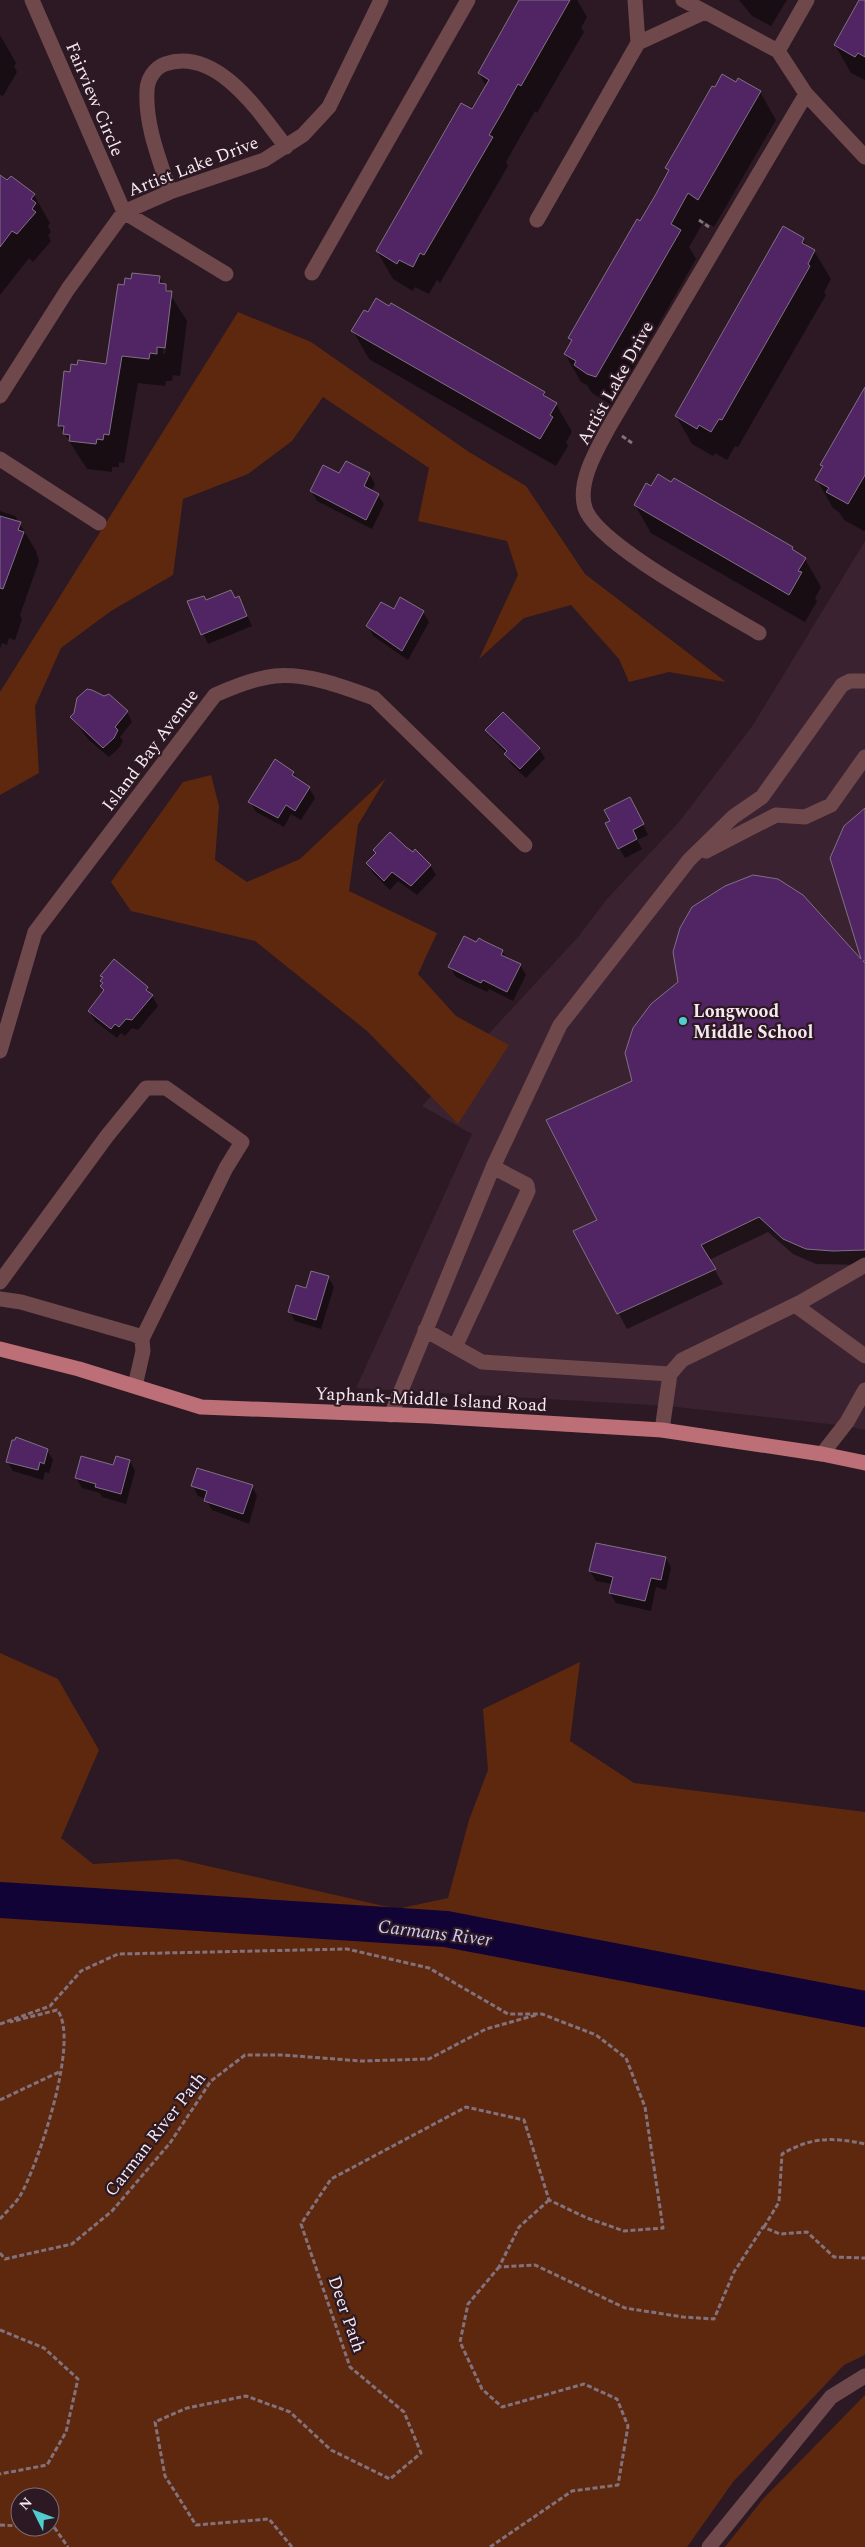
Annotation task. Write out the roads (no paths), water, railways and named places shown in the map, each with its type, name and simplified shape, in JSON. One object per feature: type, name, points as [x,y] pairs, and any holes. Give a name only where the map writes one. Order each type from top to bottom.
[{"type":"main road","name":"Yaphank-Middle Island Road","points":[[0,1349],[79,1369],[201,1407],[662,1430],[822,1454],[865,1464]]},
{"type":"street","name":"Fairview Circle","points":[[32,0],[124,212]]},
{"type":"street","name":"Artist Lake Drive","points":[[0,396],[68,289],[124,212],[170,192],[264,160],[303,135],[329,107],[381,0]]},
{"type":"street","points":[[312,273],[468,0]]},
{"type":"street","points":[[537,220],[638,43],[634,0]]},
{"type":"street","points":[[683,0],[778,51],[806,94],[865,157]]},
{"type":"street","points":[[778,51],[807,0]]},
{"type":"street","points":[[638,43],[705,12]]},
{"type":"street","points":[[170,192],[151,130],[147,91],[151,76],[162,65],[177,60],[201,65],[220,75],[241,90],[286,147]]},
{"type":"street","name":"Artist Lake Drive","points":[[759,633],[639,561],[602,533],[585,509],[583,484],[602,439],[806,94]]},
{"type":"street","points":[[124,212],[226,274]]},
{"type":"street","points":[[0,459],[99,523]]},
{"type":"street","name":"Island Bay Avenue","points":[[0,1051],[35,932],[215,695],[232,687],[274,676],[302,678],[348,688],[374,698],[525,845]]},
{"type":"street","points":[[391,1415],[494,1167],[560,1025],[689,860],[733,817],[762,797],[842,685],[850,681],[865,681]]},
{"type":"street","points":[[689,860],[776,815],[805,818],[831,805],[865,757]]},
{"type":"street","points":[[0,1282],[107,1136],[146,1088],[166,1088],[242,1142],[226,1168],[142,1339],[143,1351],[135,1386]]},
{"type":"street","points":[[455,1347],[528,1191],[527,1184],[494,1167]]},
{"type":"street","points":[[662,1430],[670,1374],[682,1360],[795,1305],[865,1265]]},
{"type":"street","points":[[0,1299],[21,1302],[136,1335],[142,1339]]},
{"type":"street","points":[[795,1305],[865,1356]]},
{"type":"street","points":[[425,1330],[482,1362],[670,1374]]},
{"type":"street","points":[[822,1454],[847,1422],[865,1390]]},
{"type":"street","points":[[709,2547],[831,2397],[865,2376]]},
{"type":"waterway","name":"Carmans River","points":[[0,1900],[446,1929],[865,2009]]},
{"type":"place","name":"Longwood Middle School","points":[[683,1021]]}]
